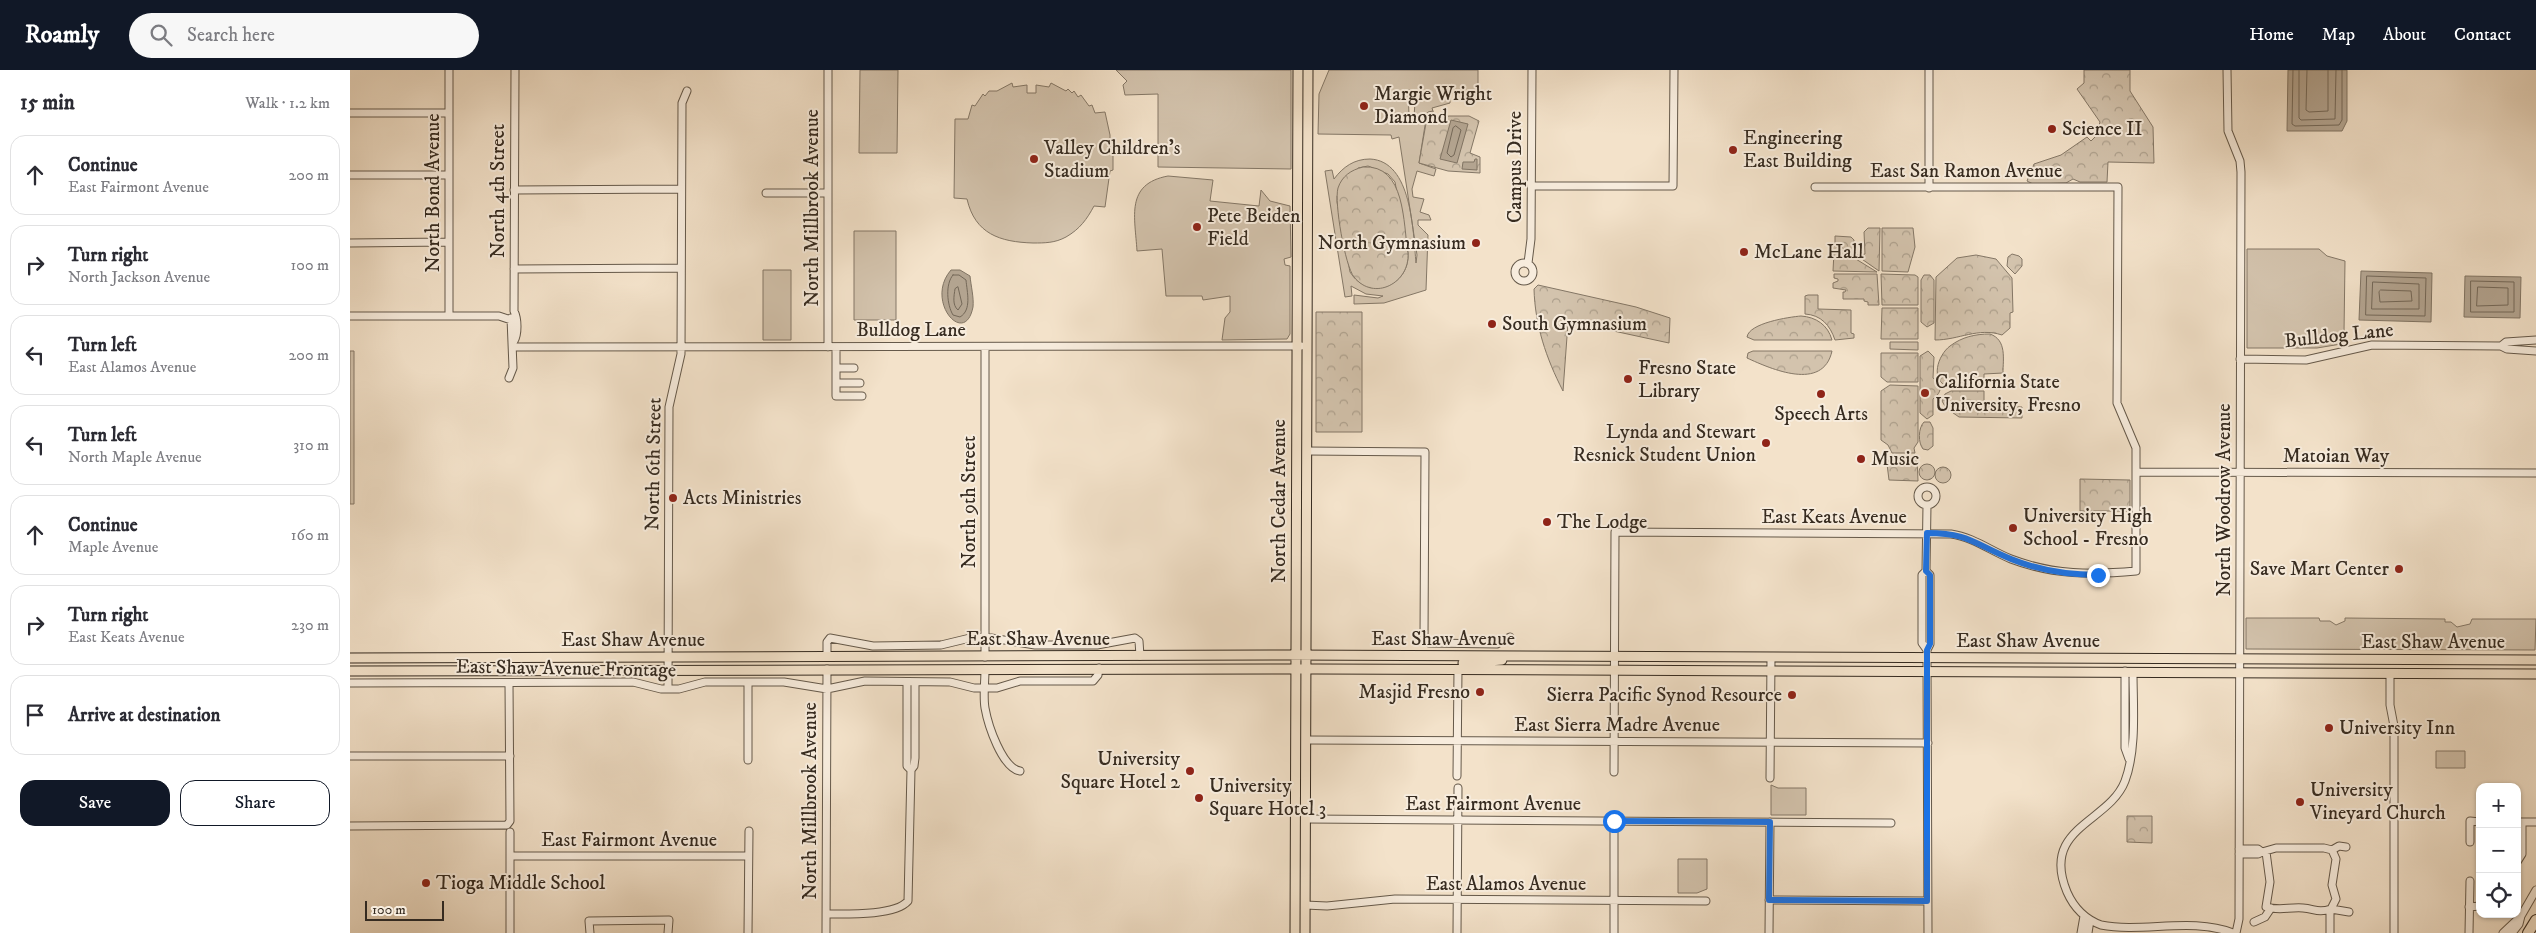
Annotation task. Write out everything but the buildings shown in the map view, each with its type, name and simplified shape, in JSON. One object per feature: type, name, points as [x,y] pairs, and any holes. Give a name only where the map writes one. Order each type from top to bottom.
[{"type":"highway","points":[[2528,933],[2536,920]]},
{"type":"main road","name":"North Cedar Avenue","points":[[1296,933],[1298,70]]},
{"type":"main road","name":"North Cedar Avenue","points":[[1305,933],[1308,586],[1308,70]]},
{"type":"main road","points":[[1297,507],[1302,513],[1303,524],[1307,528]]},
{"type":"main road","points":[[1297,533],[1302,538],[1302,566],[1308,586]]},
{"type":"main road","name":"East Shaw Avenue","points":[[350,658],[1296,655],[1770,658],[1927,654],[2238,659],[2536,660]]},
{"type":"main road","points":[[985,669],[992,663],[1066,662],[1090,656]]},
{"type":"main road","points":[[883,669],[907,663],[977,663],[983,662],[985,657]]},
{"type":"main road","points":[[1458,669],[1464,663],[1490,663],[1516,657]]},
{"type":"main road","points":[[350,664],[365,664],[382,658]]},
{"type":"main road","name":"East Shaw Avenue","points":[[350,670],[1099,668],[2536,674]]},
{"type":"main road","points":[[1296,751],[1301,756],[1306,801]]},
{"type":"main road","points":[[1295,792],[1301,799],[1301,815],[1306,819]]},
{"type":"main road","points":[[1296,818],[1301,822],[1302,833],[1306,837]]},
{"type":"street","name":"North Bond Avenue","points":[[449,70],[449,316]]},
{"type":"street","name":"North 4th Street","points":[[509,378],[513,368],[516,330],[514,311],[514,70]]},
{"type":"street","name":"North Millbrook Avenue","points":[[828,70],[828,193],[832,346],[836,368],[836,383]]},
{"type":"street","name":"Campus Drive","points":[[1528,263],[1531,257],[1532,70]]},
{"type":"street","points":[[1531,186],[1673,186],[1674,70]]},
{"type":"street","points":[[1929,70],[1929,188]]},
{"type":"street","name":"North Woodrow Avenue","points":[[2228,70],[2228,131],[2240,161],[2241,172],[2241,473],[2238,659],[2239,919],[2235,933]]},
{"type":"street","name":"North 6th Street","points":[[668,689],[669,407],[672,388],[679,367],[681,347],[682,103],[687,91]]},
{"type":"street","points":[[350,113],[449,113]]},
{"type":"street","points":[[350,175],[449,175]]},
{"type":"street","name":"East San Ramon Avenue","points":[[1815,187],[2118,187],[2117,403],[2135,440],[2137,472]]},
{"type":"street","points":[[514,190],[681,188]]},
{"type":"street","points":[[766,193],[828,193]]},
{"type":"street","points":[[350,243],[449,242]]},
{"type":"street","points":[[514,269],[681,268]]},
{"type":"street","name":"North 4th Street","points":[[514,311],[508,319],[514,344]]},
{"type":"street","points":[[350,316],[499,316],[508,319]]},
{"type":"street","name":"Bulldog Lane","points":[[2501,346],[2506,342],[2536,340]]},
{"type":"street","name":"Bulldog Lane","points":[[514,344],[681,347],[1307,346]]},
{"type":"street","name":"Bulldog Lane","points":[[2240,359],[2306,360],[2372,345],[2501,346],[2507,349],[2536,351]]},
{"type":"street","name":"North 9th Street","points":[[985,346],[985,657]]},
{"type":"street","points":[[836,368],[854,368]]},
{"type":"street","points":[[860,383],[836,383],[836,396],[862,396]]},
{"type":"street","points":[[1307,451],[1424,452],[1424,638],[1429,644],[1497,644],[1510,636]]},
{"type":"street","name":"Matoian Way","points":[[2137,472],[2536,473]]},
{"type":"street","name":"East Keats Avenue","points":[[1614,657],[1615,532],[1927,533],[1963,536],[2010,559],[2056,572],[2086,575],[2136,571],[2137,472]]},
{"type":"street","points":[[1927,505],[1926,571],[1922,575],[1922,643],[1927,654],[1928,933]]},
{"type":"street","points":[[827,656],[827,642],[830,638],[873,646],[942,645],[970,638],[985,637],[1035,645],[1097,645],[1135,638],[1139,642],[1140,656]]},
{"type":"street","points":[[1614,657],[1614,772]]},
{"type":"street","points":[[1770,658],[1770,778]]},
{"type":"street","name":"East Shaw Avenue Frontage","points":[[350,683],[633,682],[668,689],[705,682],[790,682],[827,689],[865,681],[950,682],[974,688],[997,688],[1020,681],[1092,680],[1098,675],[1099,668]]},
{"type":"street","name":"North Millbrook Avenue","points":[[826,933],[827,669]]},
{"type":"street","points":[[985,669],[986,709],[1002,755],[1008,766],[1020,771]]},
{"type":"street","points":[[1458,669],[1458,776]]},
{"type":"street","points":[[2129,672],[2124,748],[2129,759],[2126,776],[2118,794],[2079,827],[2071,837],[2064,854],[2062,870],[2064,886],[2074,905],[2087,918],[2099,924],[2121,928],[2217,929],[2235,933]]},
{"type":"street","points":[[2390,674],[2390,705],[2394,726],[2394,933]]},
{"type":"street","points":[[748,682],[748,760]]},
{"type":"street","points":[[826,914],[863,913],[898,908],[906,903],[910,894],[911,770],[914,766],[911,682]]},
{"type":"street","points":[[350,826],[504,826],[510,821],[510,683]]},
{"type":"street","name":"East Sierra Madre Avenue","points":[[1306,740],[1928,743]]},
{"type":"street","points":[[350,756],[510,756]]},
{"type":"street","points":[[1457,933],[1458,788]]},
{"type":"street","name":"East Fairmont Avenue","points":[[1306,819],[1891,823]]},
{"type":"street","points":[[1614,821],[1614,933]]},
{"type":"street","points":[[1769,933],[1770,822]]},
{"type":"street","points":[[2470,842],[2470,822],[2476,822]]},
{"type":"street","points":[[2521,822],[2536,822]]},
{"type":"street","points":[[748,933],[749,831]]},
{"type":"street","points":[[510,832],[510,933]]},
{"type":"street","points":[[2521,838],[2521,856]]},
{"type":"street","points":[[2239,852],[2258,849],[2264,852],[2276,848],[2324,848],[2332,850],[2339,846],[2346,847]]},
{"type":"street","points":[[2325,933],[2328,910],[2336,899],[2332,885],[2336,859],[2332,850]]},
{"type":"street","points":[[2264,852],[2270,882],[2266,907],[2277,910],[2304,908],[2349,912]]},
{"type":"street","name":"East Fairmont Avenue","points":[[510,856],[748,856]]},
{"type":"street","points":[[2469,933],[2470,880]]},
{"type":"street","points":[[2521,916],[2536,890]]},
{"type":"street","name":"East Alamos Avenue","points":[[1306,905],[1327,906],[1395,900],[1706,900]]},
{"type":"street","points":[[1769,900],[1927,901]]},
{"type":"street","points":[[2469,907],[2476,906]]},
{"type":"street","points":[[2254,922],[2265,917],[2271,908]]},
{"type":"street","points":[[2328,910],[2330,933]]},
{"type":"street","points":[[2081,933],[2087,918]]},
{"type":"street","points":[[2087,918],[2088,933]]},
{"type":"street","points":[[2503,933],[2519,918]]},
{"type":"street","points":[[2512,933],[2519,924],[2520,918]]},
{"type":"street","points":[[590,933],[589,921],[668,920],[668,933]]},
{"type":"green space","points":[[860,70],[898,70],[897,153],[859,153]]},
{"type":"green space","points":[[1116,70],[1291,70],[1291,169],[1158,167],[1158,94],[1125,95],[1123,85],[1127,81]]},
{"type":"green space","points":[[1329,70],[1478,70],[1478,93],[1450,93],[1450,103],[1432,108],[1433,111],[1427,113],[1419,163],[1436,169],[1434,176],[1417,171],[1412,189],[1413,197],[1424,199],[1420,212],[1429,215],[1431,220],[1418,220],[1418,225],[1428,235],[1426,290],[1384,303],[1354,304],[1354,295],[1378,298],[1383,296],[1366,294],[1351,286],[1352,296],[1345,297],[1325,171],[1332,170],[1334,179],[1345,167],[1359,160],[1370,159],[1384,163],[1394,172],[1402,184],[1411,215],[1399,137],[1392,139],[1391,135],[1318,134],[1319,94]],"holes":[[[1408,90],[1416,90],[1414,116],[1409,115]],[[1368,166],[1388,174],[1395,182],[1408,253],[1407,265],[1395,282],[1377,288],[1367,286],[1358,281],[1350,272],[1337,202],[1337,196],[1358,168]],[[1412,220],[1417,255],[1416,263]]]},
{"type":"green space","points":[[2084,70],[2130,70],[2130,91],[2153,127],[2154,163],[2108,162],[2107,182],[2080,182],[2073,179],[2066,183],[2033,184],[2027,181],[2034,164],[2061,155],[2087,137],[2091,141],[2096,136],[2100,122],[2077,89],[2084,83]]},
{"type":"green space","name":"Valley Children's Stadium","points":[[1012,83],[1013,87],[1027,85],[1027,93],[1036,93],[1036,85],[1049,87],[1051,83],[1066,91],[1068,89],[1072,93],[1074,91],[1078,97],[1081,95],[1089,106],[1092,105],[1095,113],[1105,112],[1110,135],[1110,148],[1113,148],[1113,170],[1110,171],[1105,207],[1094,206],[1079,227],[1071,234],[1058,240],[1046,243],[1033,243],[1000,238],[983,228],[976,220],[967,199],[954,198],[955,119],[968,119],[972,105],[975,106],[983,94],[985,96],[989,91],[997,91]]},
{"type":"green space","points":[[1433,111],[1435,119],[1449,116],[1469,116],[1479,121],[1470,153],[1480,157],[1480,173],[1448,171],[1419,163],[1428,112]]},
{"type":"green space","points":[[1363,167],[1377,169],[1387,175],[1395,185],[1403,212],[1408,253],[1407,264],[1397,280],[1389,286],[1380,288],[1371,288],[1362,284],[1354,277],[1347,260],[1339,219],[1338,188],[1348,174]]},
{"type":"green space","name":"Pete Beiden Field","points":[[1168,176],[1213,180],[1210,201],[1259,206],[1261,190],[1270,201],[1290,206],[1291,257],[1284,259],[1285,265],[1290,266],[1290,334],[1287,339],[1222,340],[1225,318],[1230,312],[1230,296],[1203,300],[1202,296],[1166,296],[1162,249],[1137,251],[1135,214],[1139,194],[1145,186],[1154,180]]},
{"type":"green space","points":[[1868,228],[1880,228],[1879,271],[1856,255],[1865,254],[1864,232]]},
{"type":"green space","points":[[1882,228],[1913,228],[1915,247],[1908,272],[1882,271]]},
{"type":"green space","points":[[854,231],[896,231],[896,320],[854,320]]},
{"type":"green space","points":[[1835,236],[1851,237],[1854,240],[1853,255],[1835,243]]},
{"type":"green space","points":[[1831,245],[1877,272],[1833,271],[1834,252]]},
{"type":"green space","points":[[2247,249],[2319,249],[2327,256],[2345,261],[2344,332],[2347,343],[2317,348],[2247,348]]},
{"type":"green space","points":[[2012,254],[2022,259],[2022,266],[2015,274],[2007,266],[2008,257]]},
{"type":"green space","points":[[1976,255],[1996,259],[2012,278],[2013,312],[2010,313],[2010,328],[2002,335],[1985,332],[1935,340],[1936,277],[1957,258]]},
{"type":"green space","points":[[763,270],[791,270],[791,340],[763,340]]},
{"type":"green space","points":[[1834,274],[1877,274],[1879,305],[1868,305],[1868,302],[1864,301],[1864,299],[1843,299],[1843,292],[1846,290],[1833,288],[1833,283],[1838,281],[1838,279],[1834,278]]},
{"type":"green space","points":[[1881,274],[1915,275],[1918,277],[1918,305],[1882,305]]},
{"type":"green space","points":[[1924,275],[1930,275],[1934,280],[1934,323],[1927,327],[1921,322],[1921,280]]},
{"type":"green space","points":[[1538,285],[1636,307],[1670,318],[1669,343],[1572,322],[1568,323],[1563,391],[1542,341],[1534,289]]},
{"type":"green space","points":[[1818,295],[1818,309],[1851,310],[1851,333],[1854,334],[1854,338],[1835,340],[1828,325],[1816,316],[1805,314],[1805,296]]},
{"type":"green space","points":[[1882,308],[1918,308],[1918,339],[1881,339]]},
{"type":"green space","points":[[1316,312],[1362,312],[1362,432],[1316,432]]},
{"type":"green space","points":[[1801,316],[1812,318],[1821,323],[1828,330],[1832,340],[1754,340],[1747,337],[1749,332],[1762,324]]},
{"type":"green space","points":[[1990,334],[2002,345],[2003,373],[1984,374],[1984,388],[1958,388],[1943,384],[1937,374],[1939,361],[1946,350],[1964,338]]},
{"type":"green space","points":[[1890,342],[1918,342],[1918,350],[1890,349]]},
{"type":"green space","points":[[350,351],[354,351],[354,504],[350,504]]},
{"type":"green space","points":[[1753,351],[1832,351],[1827,364],[1818,371],[1807,374],[1795,374],[1769,367],[1747,358],[1748,353]]},
{"type":"green space","points":[[1928,351],[1934,357],[1933,378],[1940,386],[1940,391],[1933,399],[1933,415],[1927,419],[1920,413],[1920,356]]},
{"type":"green space","points":[[1881,353],[1918,353],[1918,382],[1887,382],[1881,377]]},
{"type":"green space","points":[[1890,385],[1918,386],[1918,442],[1914,448],[1915,453],[1892,453],[1888,445],[1881,440],[1881,391]]},
{"type":"green space","points":[[1951,391],[1984,391],[1984,406],[2022,407],[2022,418],[1959,417],[1946,408],[1942,401],[1945,394]]},
{"type":"green space","points":[[1924,422],[1930,422],[1933,428],[1933,446],[1928,450],[1923,449],[1920,439],[1920,432]]},
{"type":"green space","points":[[1891,456],[1917,457],[1918,481],[1889,480],[1887,464]]},
{"type":"green space","points":[[1924,464],[1930,464],[1935,469],[1933,478],[1924,480],[1919,475],[1919,469]]},
{"type":"green space","points":[[1940,467],[1946,467],[1951,472],[1949,481],[1940,483],[1935,478],[1935,472]]},
{"type":"green space","points":[[2080,479],[2130,480],[2130,511],[2080,511]]},
{"type":"green space","points":[[2246,618],[2319,618],[2320,621],[2330,621],[2336,625],[2345,621],[2345,618],[2445,619],[2445,622],[2451,622],[2457,627],[2470,624],[2472,619],[2536,619],[2535,650],[2246,649]]},
{"type":"green space","points":[[2436,751],[2465,751],[2465,768],[2436,768]]},
{"type":"green space","points":[[1771,785],[1778,788],[1806,788],[1806,815],[1771,815]]},
{"type":"green space","points":[[2127,816],[2152,816],[2152,843],[2127,842]]},
{"type":"green space","points":[[1678,859],[1707,859],[1707,889],[1697,893],[1678,893]]},
{"type":"water","points":[[2288,70],[2347,70],[2347,121],[2342,131],[2287,131]]},
{"type":"water","points":[[1451,120],[1468,124],[1457,163],[1440,159]]},
{"type":"water","points":[[1477,159],[1477,170],[1462,169],[1463,162],[1474,162]]},
{"type":"water","points":[[951,270],[960,270],[970,276],[973,307],[969,318],[962,323],[955,321],[949,316],[944,306],[942,295],[944,282]]},
{"type":"water","points":[[2361,271],[2432,273],[2431,322],[2359,320]]},
{"type":"water","points":[[2465,276],[2521,277],[2520,318],[2464,317]]},
{"type":"place","name":"Margie Wright Diamond","points":[[1364,106]]},
{"type":"place","name":"Science II","points":[[2052,129]]},
{"type":"place","name":"Engineering East Building","points":[[1733,150]]},
{"type":"place","name":"Valley Children's Stadium","points":[[1034,159]]},
{"type":"place","name":"Pete Beiden Field","points":[[1197,227]]},
{"type":"place","name":"North Gymnasium","points":[[1476,243]]},
{"type":"place","name":"McLane Hall","points":[[1744,252]]},
{"type":"place","name":"South Gymnasium","points":[[1492,324]]},
{"type":"place","name":"Fresno State Library","points":[[1628,379]]},
{"type":"place","name":"California State University, Fresno","points":[[1925,393]]},
{"type":"place","name":"Speech Arts","points":[[1821,394]]},
{"type":"place","name":"Lynda and Stewart Resnick Student Union","points":[[1766,443]]},
{"type":"place","name":"Music","points":[[1861,459]]},
{"type":"place","name":"Acts Ministries","points":[[673,498]]},
{"type":"place","name":"The Lodge","points":[[1547,522]]},
{"type":"place","name":"University High School - Fresno","points":[[2013,528]]},
{"type":"place","name":"Save Mart Center","points":[[2399,569]]},
{"type":"place","name":"Masjid Fresno","points":[[1480,692]]},
{"type":"place","name":"Sierra Pacific Synod Resource","points":[[1792,695]]},
{"type":"place","name":"University Inn","points":[[2329,728]]},
{"type":"place","name":"University Square Hotel 2","points":[[1190,771]]},
{"type":"place","name":"University Square Hotel 3","points":[[1199,798]]},
{"type":"place","name":"University Vineyard Church","points":[[2300,802]]},
{"type":"place","name":"Tioga Middle School","points":[[426,883]]},
{"type":"route","points":[[1614,821],[1770,822],[1769,900],[1927,901],[1927,650],[1930,644],[1930,575],[1926,571],[1927,533],[1963,536],[2010,559],[2042,569],[2071,574],[2098,575]]}]
